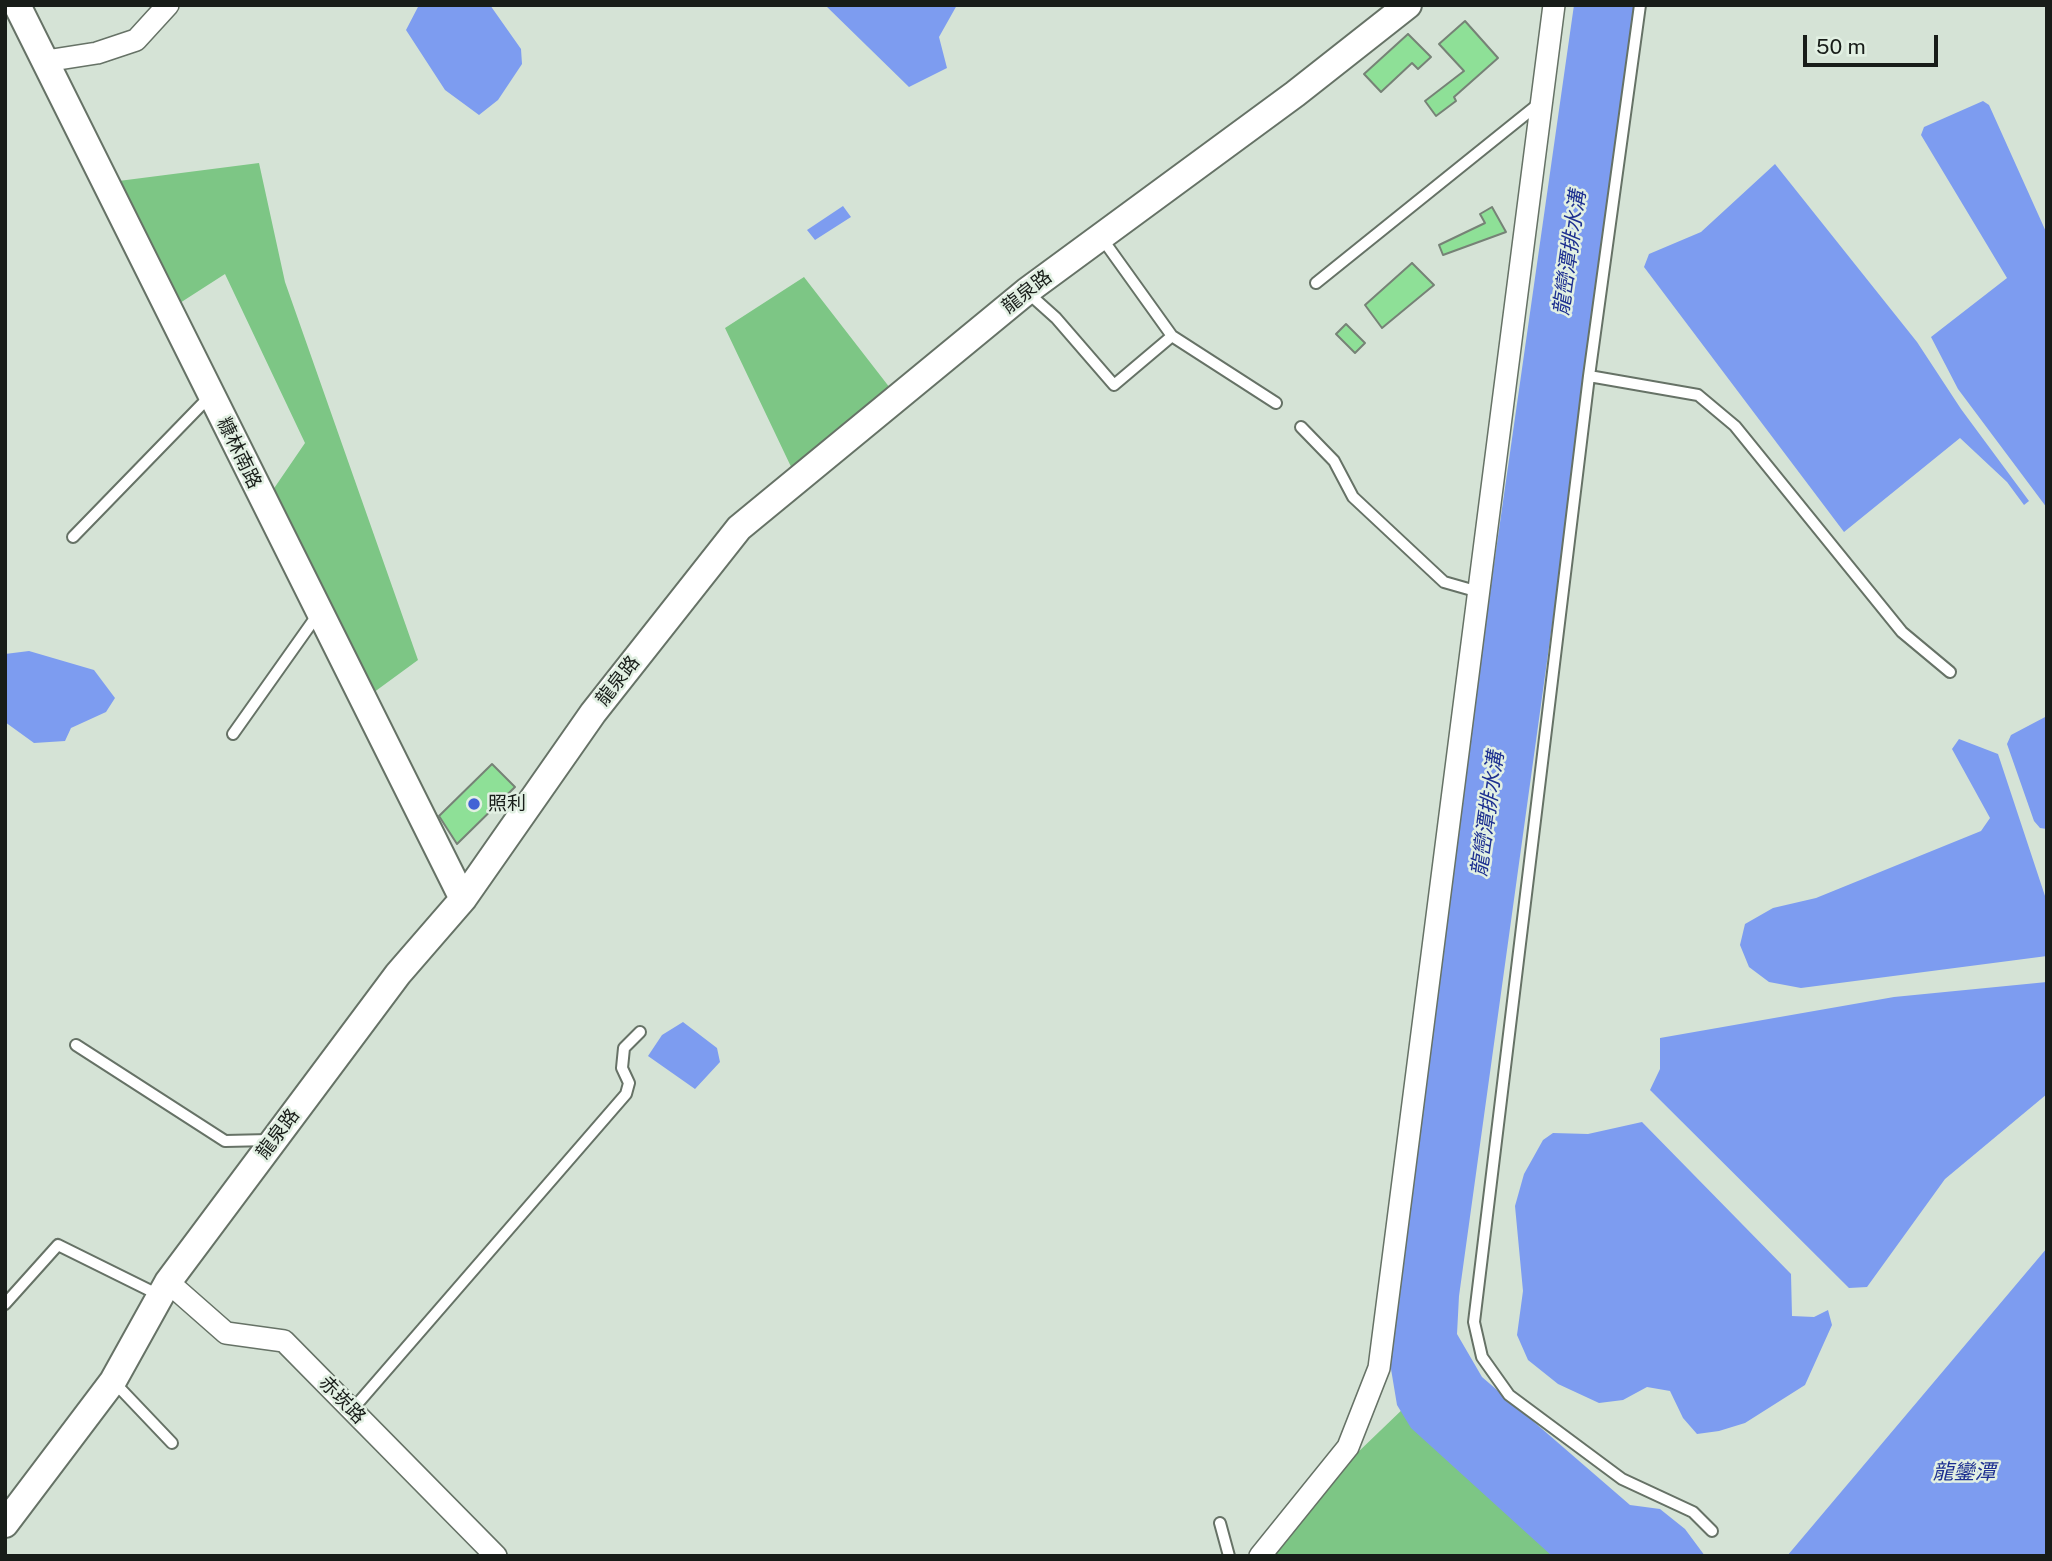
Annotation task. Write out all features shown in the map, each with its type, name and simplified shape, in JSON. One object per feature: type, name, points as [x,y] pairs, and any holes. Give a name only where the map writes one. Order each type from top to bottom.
[{"type":"street","name":"糠林南路","points":[[17,5],[318,614],[463,899]]},
{"type":"street","points":[[46,61],[97,53],[136,40],[168,5]]},
{"type":"street","name":"龍泉路","points":[[5,1524],[113,1381],[163,1289],[398,974],[463,899],[593,713],[739,528],[1027,291],[1295,94],[1408,5]]},
{"type":"street","points":[[1261,1556],[1348,1447],[1378,1368],[1554,5]]},
{"type":"street","name":"赤崁路","points":[[163,1289],[226,1333],[284,1341],[496,1556]]},
{"type":"lane","points":[[1640,5],[1589,376],[1474,1322],[1482,1357],[1509,1395],[1622,1479],[1693,1512],[1712,1531]]},
{"type":"lane","points":[[1317,283],[1543,100]]},
{"type":"lane","points":[[1100,235],[1172,337],[1276,403]]},
{"type":"lane","points":[[1027,291],[1056,318],[1114,385],[1172,337]]},
{"type":"lane","points":[[1589,376],[1698,395],[1735,426],[1902,632],[1951,672]]},
{"type":"lane","points":[[72,537],[211,395]]},
{"type":"lane","points":[[1301,427],[1334,461],[1353,497],[1444,582],[1479,592]]},
{"type":"lane","points":[[233,734],[318,614]]},
{"type":"lane","points":[[352,1410],[626,1094],[629,1083],[622,1068],[624,1048],[640,1032]]},
{"type":"lane","points":[[76,1045],[225,1141],[273,1140]]},
{"type":"lane","points":[[5,1304],[58,1245],[163,1289]]},
{"type":"lane","points":[[113,1381],[172,1443]]},
{"type":"lane","points":[[1220,1523],[1229,1556]]},
{"type":"green space","points":[[259,163],[285,282],[418,660],[362,701],[264,503],[305,443],[225,274],[169,310],[103,183]]},
{"type":"green space","points":[[804,277],[890,388],[794,473],[725,328]]},
{"type":"green space","points":[[1407,1405],[1568,1556],[1250,1556]]},
{"type":"water","points":[[419,5],[490,5],[521,49],[522,64],[498,100],[479,115],[445,90],[406,30]]},
{"type":"water","points":[[825,5],[957,5],[939,37],[947,68],[909,87]]},
{"type":"water","name":"龍巒潭排水溝","points":[[1574,5],[1638,5],[1459,1296],[1457,1334],[1482,1377],[1630,1505],[1660,1509],[1685,1529],[1705,1556],[1552,1556],[1411,1428],[1397,1405],[1388,1351],[1393,1271]]},
{"type":"water","points":[[1983,101],[1989,105],[2047,234],[2047,508],[1958,389],[1931,337],[2007,278],[1921,135],[1924,127]]},
{"type":"water","points":[[1775,164],[1917,342],[1961,409],[2029,501],[2024,505],[2007,482],[1960,438],[1844,532],[1644,267],[1649,254],[1701,232]]},
{"type":"water","points":[[843,206],[851,217],[815,240],[807,230]]},
{"type":"water","points":[[29,651],[94,670],[115,698],[106,712],[71,728],[65,741],[34,743],[5,722],[5,654]]},
{"type":"water","points":[[2047,716],[2047,829],[2040,828],[2034,821],[2007,744],[2011,735]]},
{"type":"water","points":[[1959,739],[1998,754],[2047,902],[2047,956],[1801,988],[1769,982],[1749,967],[1740,945],[1745,924],[1773,908],[1816,898],[1981,831],[1990,818],[1952,749]]},
{"type":"water","points":[[2047,982],[2047,1094],[1945,1179],[1867,1287],[1849,1288],[1650,1090],[1660,1069],[1660,1038],[1894,997]]},
{"type":"water","points":[[683,1022],[717,1048],[720,1062],[695,1089],[648,1056],[662,1035]]},
{"type":"water","points":[[1642,1122],[1791,1274],[1792,1316],[1814,1317],[1828,1310],[1832,1325],[1805,1385],[1745,1423],[1719,1431],[1697,1434],[1683,1418],[1670,1391],[1647,1387],[1623,1400],[1599,1403],[1558,1384],[1528,1360],[1517,1335],[1523,1291],[1515,1206],[1524,1174],[1543,1140],[1553,1133],[1588,1134]]},
{"type":"water","name":"龍鑾潭","points":[[2047,1248],[2047,1556],[1787,1556]]},
{"type":"building","points":[[1465,21],[1498,58],[1454,97],[1456,101],[1436,116],[1425,101],[1464,71],[1439,44]]},
{"type":"building","points":[[1408,34],[1431,57],[1418,69],[1412,63],[1381,92],[1364,74]]},
{"type":"building","points":[[1492,207],[1506,232],[1443,255],[1439,245],[1485,223],[1480,214]]},
{"type":"building","points":[[1412,263],[1434,285],[1382,328],[1365,305]]},
{"type":"building","points":[[1346,324],[1365,343],[1355,353],[1336,334]]},
{"type":"building","name":"照利","points":[[492,764],[515,787],[457,844],[439,816]]},
{"type":"place","name":"照利","points":[[474,804]]}]
